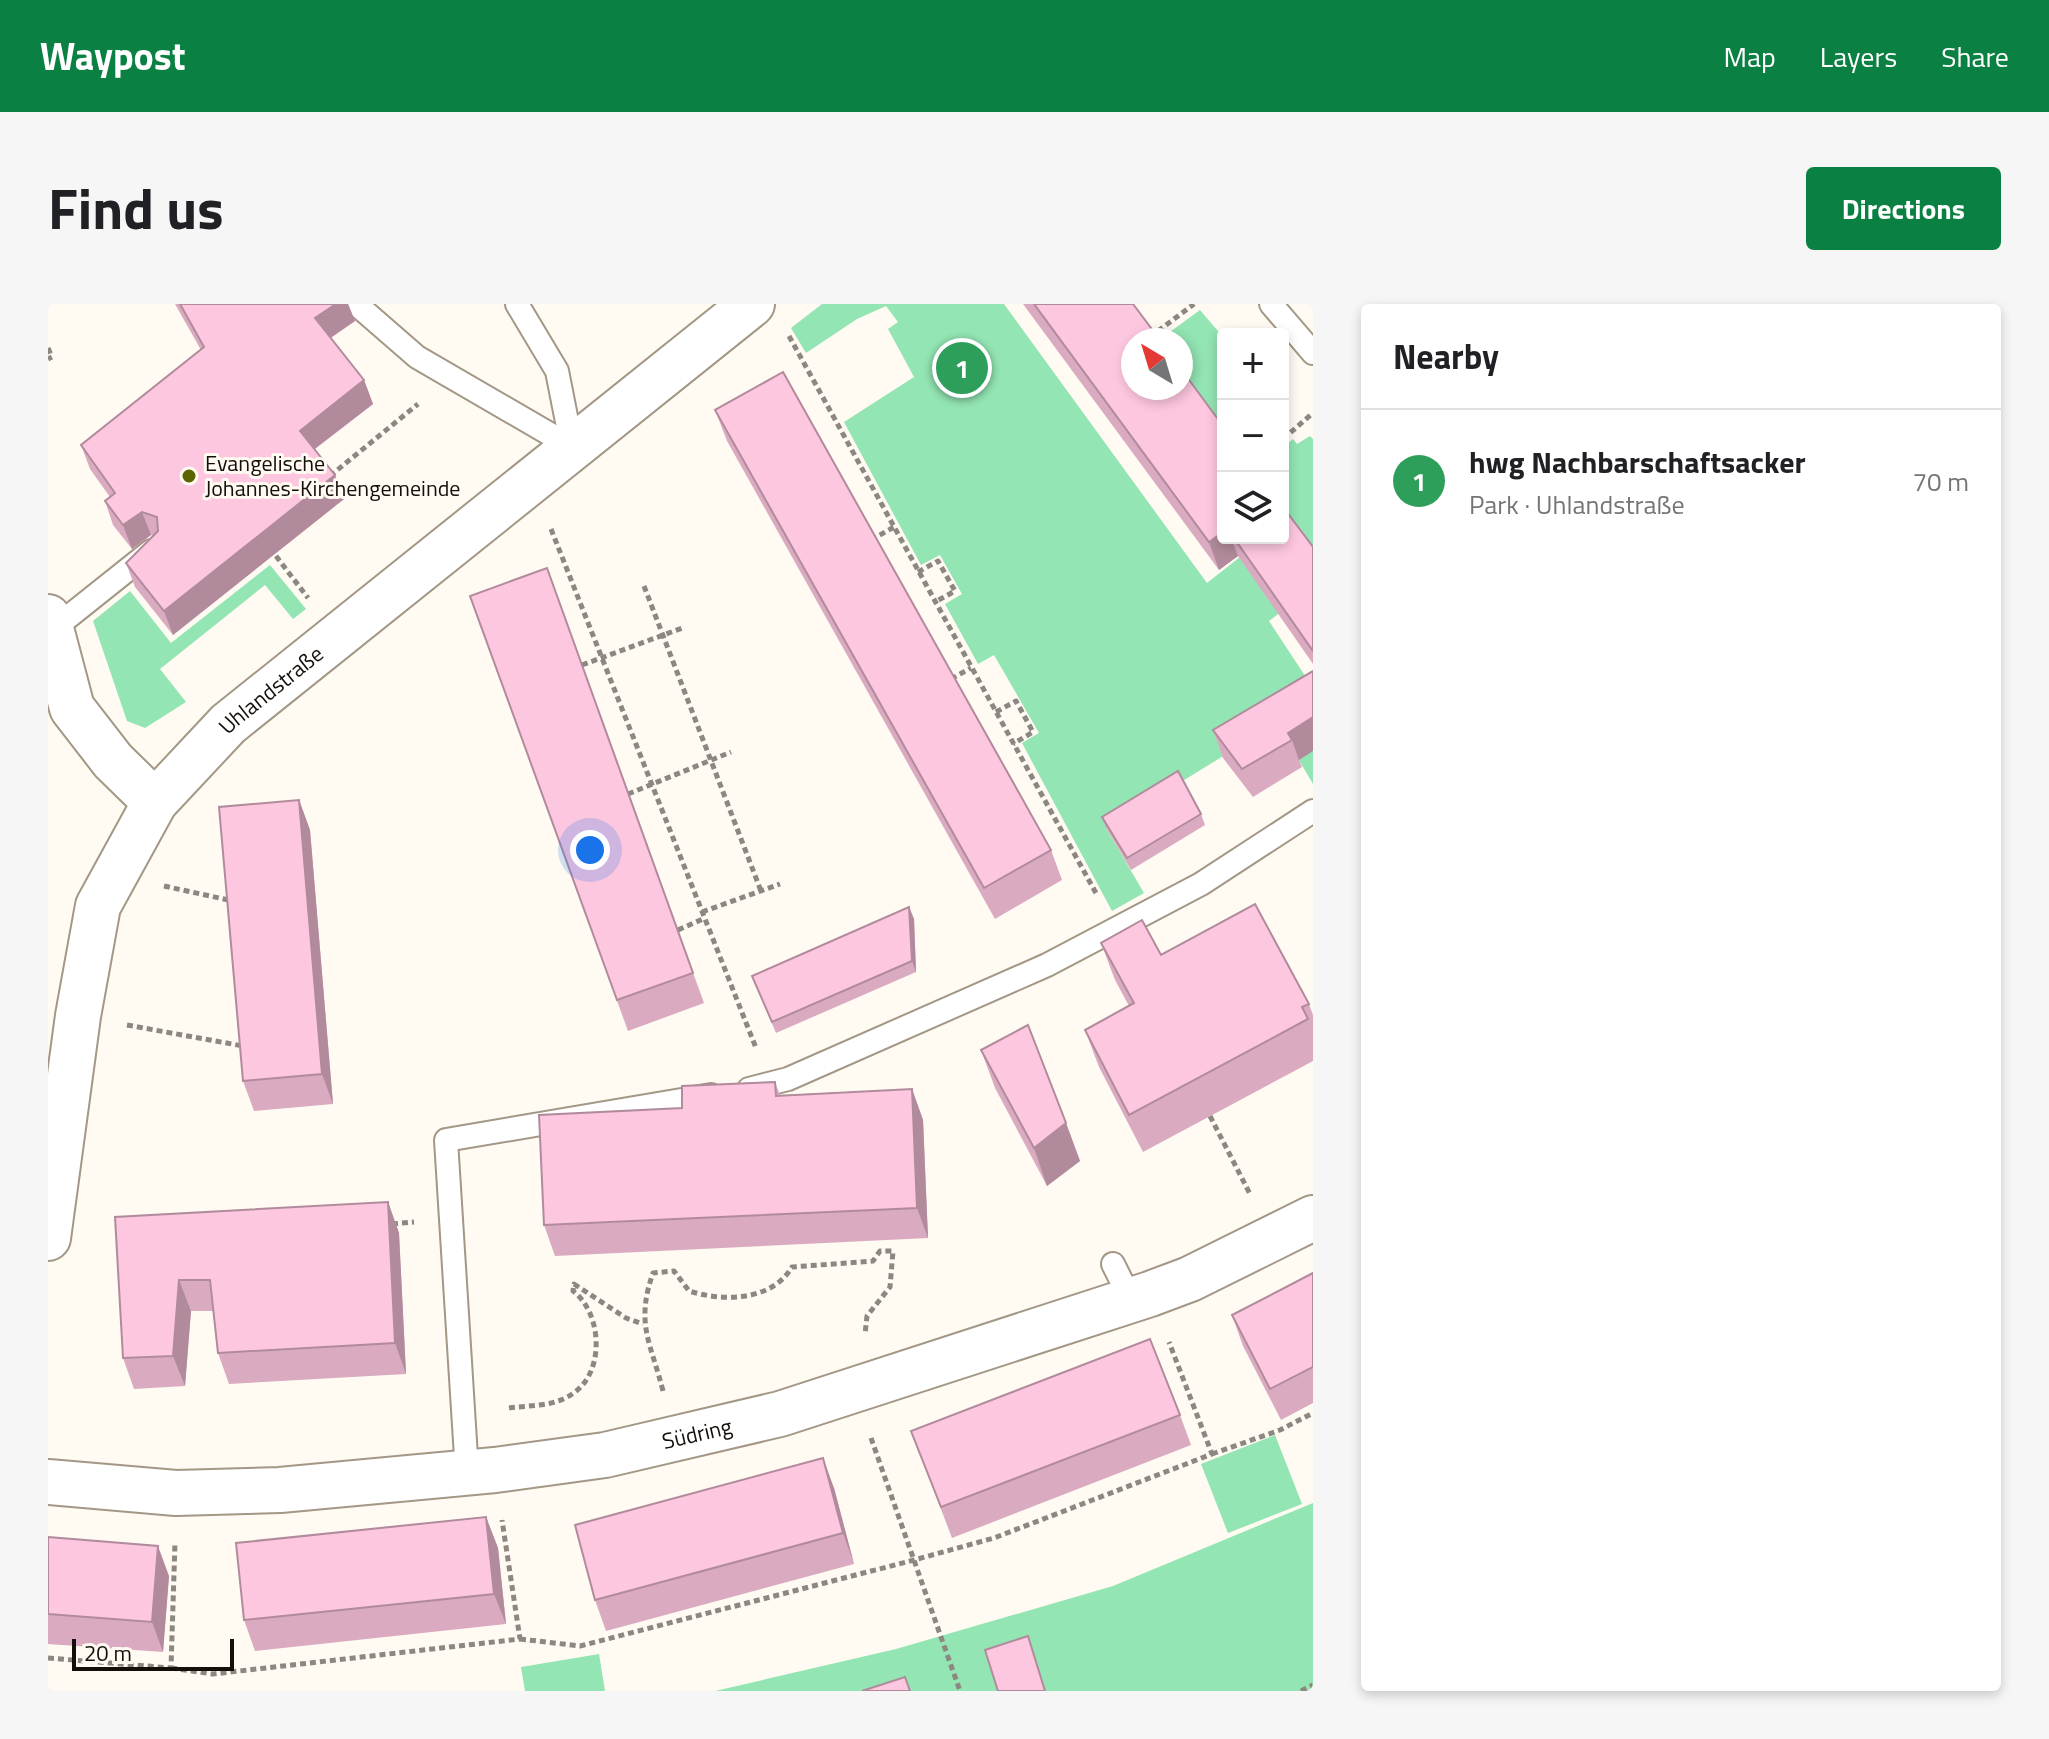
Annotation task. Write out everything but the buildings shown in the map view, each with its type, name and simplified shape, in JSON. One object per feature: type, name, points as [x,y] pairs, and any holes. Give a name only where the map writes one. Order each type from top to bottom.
[{"type":"street","name":"Uhlandstraße","points":[[48,1238],[63,1014],[98,906],[112,874],[155,802],[228,724],[752,304]]},
{"type":"street","points":[[50,632],[72,708],[113,761],[155,802]]},
{"type":"street","name":"Südring","points":[[48,1482],[176,1493],[280,1490],[481,1472],[605,1455],[780,1414],[858,1390],[1131,1286],[1190,1279],[1313,1218]]},
{"type":"lane","points":[[356,304],[417,357],[572,447]]},
{"type":"lane","points":[[517,304],[557,371],[572,447]]},
{"type":"lane","points":[[1271,304],[1313,353]]},
{"type":"lane","points":[[50,632],[154,549]]},
{"type":"lane","points":[[481,1472],[451,1221],[446,1140],[771,1085],[1047,965],[1201,884],[1313,811]]},
{"type":"path","points":[[1162,328],[1194,304]]},
{"type":"path","points":[[787,332],[1115,929]]},
{"type":"path","points":[[48,348],[52,357],[48,359]]},
{"type":"path","points":[[324,481],[452,377]]},
{"type":"path","points":[[1289,434],[1313,413]]},
{"type":"path","points":[[532,480],[771,1085]]},
{"type":"path","points":[[871,540],[894,527]]},
{"type":"path","points":[[276,556],[316,608]]},
{"type":"path","points":[[918,572],[938,561],[955,591],[935,602]]},
{"type":"path","points":[[644,586],[761,891]]},
{"type":"path","points":[[582,665],[685,627]]},
{"type":"path","points":[[950,680],[971,668]]},
{"type":"path","points":[[996,712],[1016,701],[1033,732],[1013,744]]},
{"type":"path","points":[[628,794],[651,782],[731,752]]},
{"type":"path","points":[[112,874],[236,902]]},
{"type":"path","points":[[702,912],[780,884]]},
{"type":"path","points":[[678,930],[705,918]]},
{"type":"path","points":[[63,1014],[248,1046]]},
{"type":"path","points":[[1210,1116],[1273,1238]]},
{"type":"path","points":[[378,1224],[451,1221]]},
{"type":"path","points":[[676,1438],[644,1324],[646,1292],[653,1273],[674,1271],[689,1291],[703,1295],[747,1296],[774,1288],[783,1282],[792,1267],[873,1261],[880,1251],[893,1251],[890,1287],[867,1316],[858,1390],[960,1691]]},
{"type":"path","points":[[509,1408],[554,1403],[576,1392],[588,1377],[597,1342],[587,1309],[573,1291],[574,1284],[626,1318],[644,1324]]},
{"type":"path","points":[[1131,1286],[1212,1454]]},
{"type":"path","points":[[48,1658],[213,1674],[520,1639],[580,1646],[994,1538],[1280,1430],[1313,1413]]},
{"type":"path","points":[[481,1472],[520,1639]]},
{"type":"path","points":[[171,1668],[176,1493]]},
{"type":"path","points":[[1301,1691],[1313,1685]]},
{"type":"green space","points":[[822,304],[1004,304],[1207,583],[1256,544],[1289,544],[1289,442],[1293,439],[1297,444],[1310,436],[1313,439],[1313,588],[1269,621],[1313,688],[1313,784],[1277,723],[1106,828],[1144,893],[1112,911],[1022,743],[1039,733],[994,655],[978,664],[945,604],[962,594],[940,555],[921,565],[844,422],[914,377],[888,329],[898,322],[886,306],[857,319],[806,353],[791,328]]},
{"type":"green space","points":[[1200,310],[1217,330],[1217,430],[1193,397],[1193,328],[1175,328]]},
{"type":"green space","points":[[270,565],[306,609],[293,619],[265,585],[160,669],[186,702],[145,728],[127,721],[93,621],[130,591],[171,643]]},
{"type":"green space","points":[[1275,1435],[1302,1504],[1228,1533],[1201,1464]]},
{"type":"green space","points":[[1313,1503],[1313,1691],[715,1691],[896,1649],[1113,1586]]},
{"type":"green space","points":[[599,1654],[605,1691],[525,1691],[521,1667]]},
{"type":"place","name":"hwg Nachbarschaftsacker","points":[[962,368]]},
{"type":"place","name":"Evangelische Johannes-Kirchengemeinde","points":[[189,476]]}]
